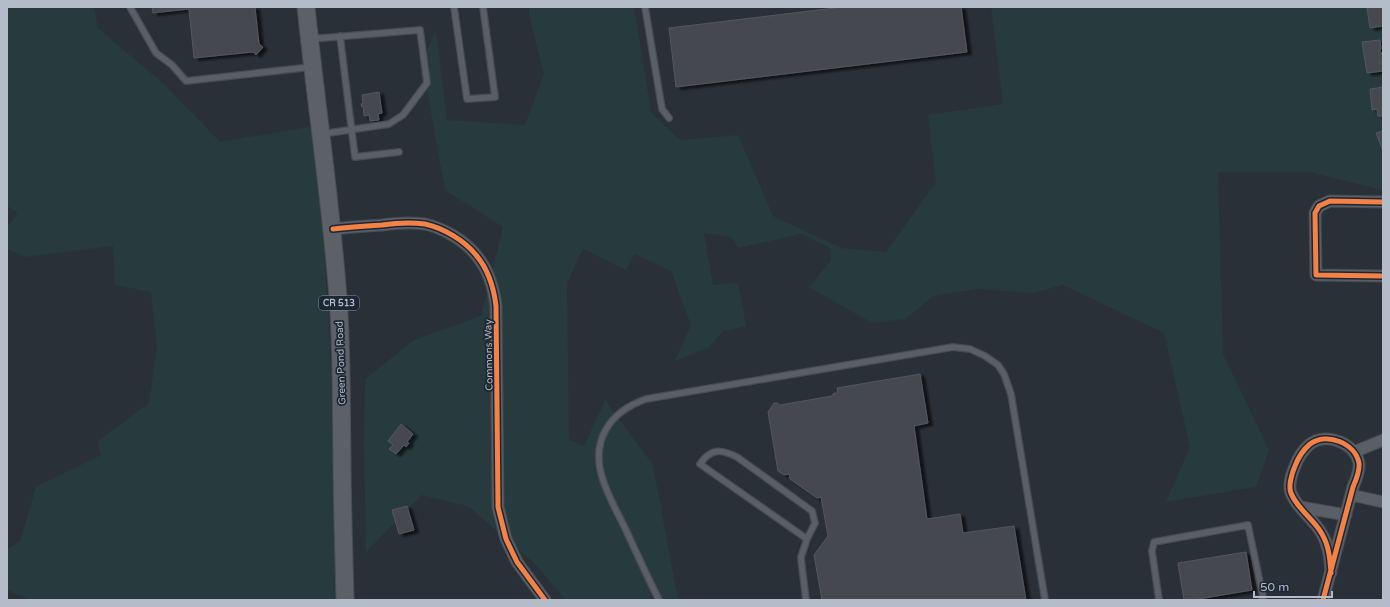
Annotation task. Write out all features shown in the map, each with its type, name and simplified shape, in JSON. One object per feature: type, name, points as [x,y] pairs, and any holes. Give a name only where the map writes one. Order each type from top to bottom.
[{"type":"main road","name":"Green Pond Road","points":[[306,7],[312,67],[322,134],[333,229],[338,300],[342,372],[345,600]]},
{"type":"street","points":[[1383,202],[1330,201],[1319,206],[1315,213],[1316,275],[1383,276]]},
{"type":"street","name":"Commons Way","points":[[333,229],[406,223],[424,224],[439,228],[460,240],[476,255],[484,268],[494,292],[496,306],[498,506],[506,539],[517,562],[545,600]]},
{"type":"street","points":[[1323,600],[1331,573],[1351,495],[1358,476],[1359,464],[1354,452],[1341,441],[1324,439],[1311,444],[1298,456],[1291,474],[1290,492],[1322,534],[1329,552],[1331,573]]},
{"type":"street","points":[[1354,452],[1383,440]]},
{"type":"street","points":[[1351,495],[1383,502]]},
{"type":"street","points":[[1300,506],[1346,515]]},
{"type":"lane","points":[[130,7],[156,53],[172,65],[186,81],[312,67]]},
{"type":"lane","points":[[454,7],[467,99],[494,97],[483,7]]},
{"type":"lane","points":[[644,7],[662,109],[669,118]]},
{"type":"lane","points":[[310,39],[420,30],[427,83],[403,115],[389,124],[322,134]]},
{"type":"lane","points":[[340,36],[355,157],[399,152]]},
{"type":"lane","points":[[659,600],[608,491],[601,471],[599,459],[600,447],[605,432],[616,415],[634,403],[646,398],[954,347],[970,349],[985,356],[998,365],[1004,374],[1011,394],[1045,600]]},
{"type":"lane","points":[[806,600],[801,557],[815,522],[812,511],[728,452],[717,451],[708,455],[700,464],[807,539]]},
{"type":"lane","points":[[1159,600],[1152,551],[1154,542],[1248,525],[1263,597],[1262,600]]},
{"type":"green space","points":[[7,7],[94,7],[98,28],[165,85],[220,142],[314,126],[324,244],[327,303],[335,481],[338,600],[30,600],[7,590],[7,549],[20,541],[36,487],[101,455],[97,442],[149,403],[157,347],[151,292],[115,285],[113,246],[26,257],[7,249],[7,227],[18,213],[7,206]]},
{"type":"green space","points":[[529,7],[634,7],[651,112],[680,140],[738,135],[773,216],[841,248],[886,252],[936,182],[928,115],[1003,104],[991,7],[1383,7],[1383,190],[1309,172],[1218,172],[1223,354],[1269,450],[1256,487],[1166,502],[1190,447],[1164,333],[1063,285],[1032,293],[977,289],[933,296],[906,319],[872,323],[809,287],[831,260],[830,248],[801,234],[738,248],[731,237],[704,233],[713,285],[738,283],[746,326],[723,331],[709,347],[675,361],[691,325],[671,271],[634,254],[626,270],[583,249],[567,283],[569,440],[584,446],[605,400],[653,465],[678,600],[566,600],[535,564],[468,506],[422,495],[366,552],[364,445],[365,379],[414,340],[481,316],[503,227],[445,190],[422,62],[436,30],[447,120],[525,125],[544,74],[529,15]]},
{"type":"building","points":[[152,7],[255,7],[259,44],[263,47],[256,55],[253,52],[194,58],[189,9],[153,13]]},
{"type":"building","points":[[843,7],[961,7],[967,52],[676,87],[669,28]]},
{"type":"building","points":[[1383,7],[1383,26],[1370,28],[1367,8]]},
{"type":"building","points":[[1380,40],[1380,53],[1382,53],[1383,61],[1379,61],[1379,63],[1382,62],[1383,71],[1367,73],[1362,42]]},
{"type":"building","points":[[1383,87],[1383,116],[1378,116],[1377,109],[1372,110],[1370,89]]},
{"type":"building","points":[[379,92],[382,113],[378,114],[379,120],[370,121],[369,115],[364,116],[363,106],[362,107],[361,104],[363,103],[362,95]]},
{"type":"building","points":[[1383,131],[1383,151],[1376,133]]},
{"type":"building","points":[[920,374],[928,423],[914,426],[927,519],[960,514],[963,533],[1014,526],[1026,600],[822,600],[814,555],[828,536],[821,497],[817,498],[790,479],[789,474],[784,475],[778,471],[768,412],[774,403],[780,405],[832,396],[834,393],[838,393],[837,388]]},
{"type":"building","points":[[401,424],[413,434],[407,442],[409,443],[406,447],[404,445],[396,454],[389,449],[393,445],[388,441]]},
{"type":"building","points":[[407,506],[414,530],[399,534],[392,510]]},
{"type":"building","points":[[1246,552],[1252,590],[1193,600],[1184,600],[1178,563]]},
{"type":"cycle path","points":[[1383,202],[1330,201],[1319,206],[1315,213],[1316,275],[1383,276]]},
{"type":"cycle path","points":[[333,229],[398,223],[425,224],[446,232],[466,244],[484,266],[492,286],[496,306],[498,507],[506,539],[517,562],[545,600]]},
{"type":"cycle path","points":[[1323,600],[1353,487],[1358,475],[1359,466],[1356,456],[1346,445],[1332,439],[1324,439],[1310,444],[1303,451],[1294,469],[1290,490],[1297,504],[1319,529],[1326,543],[1329,553],[1331,568],[1331,573]]}]
